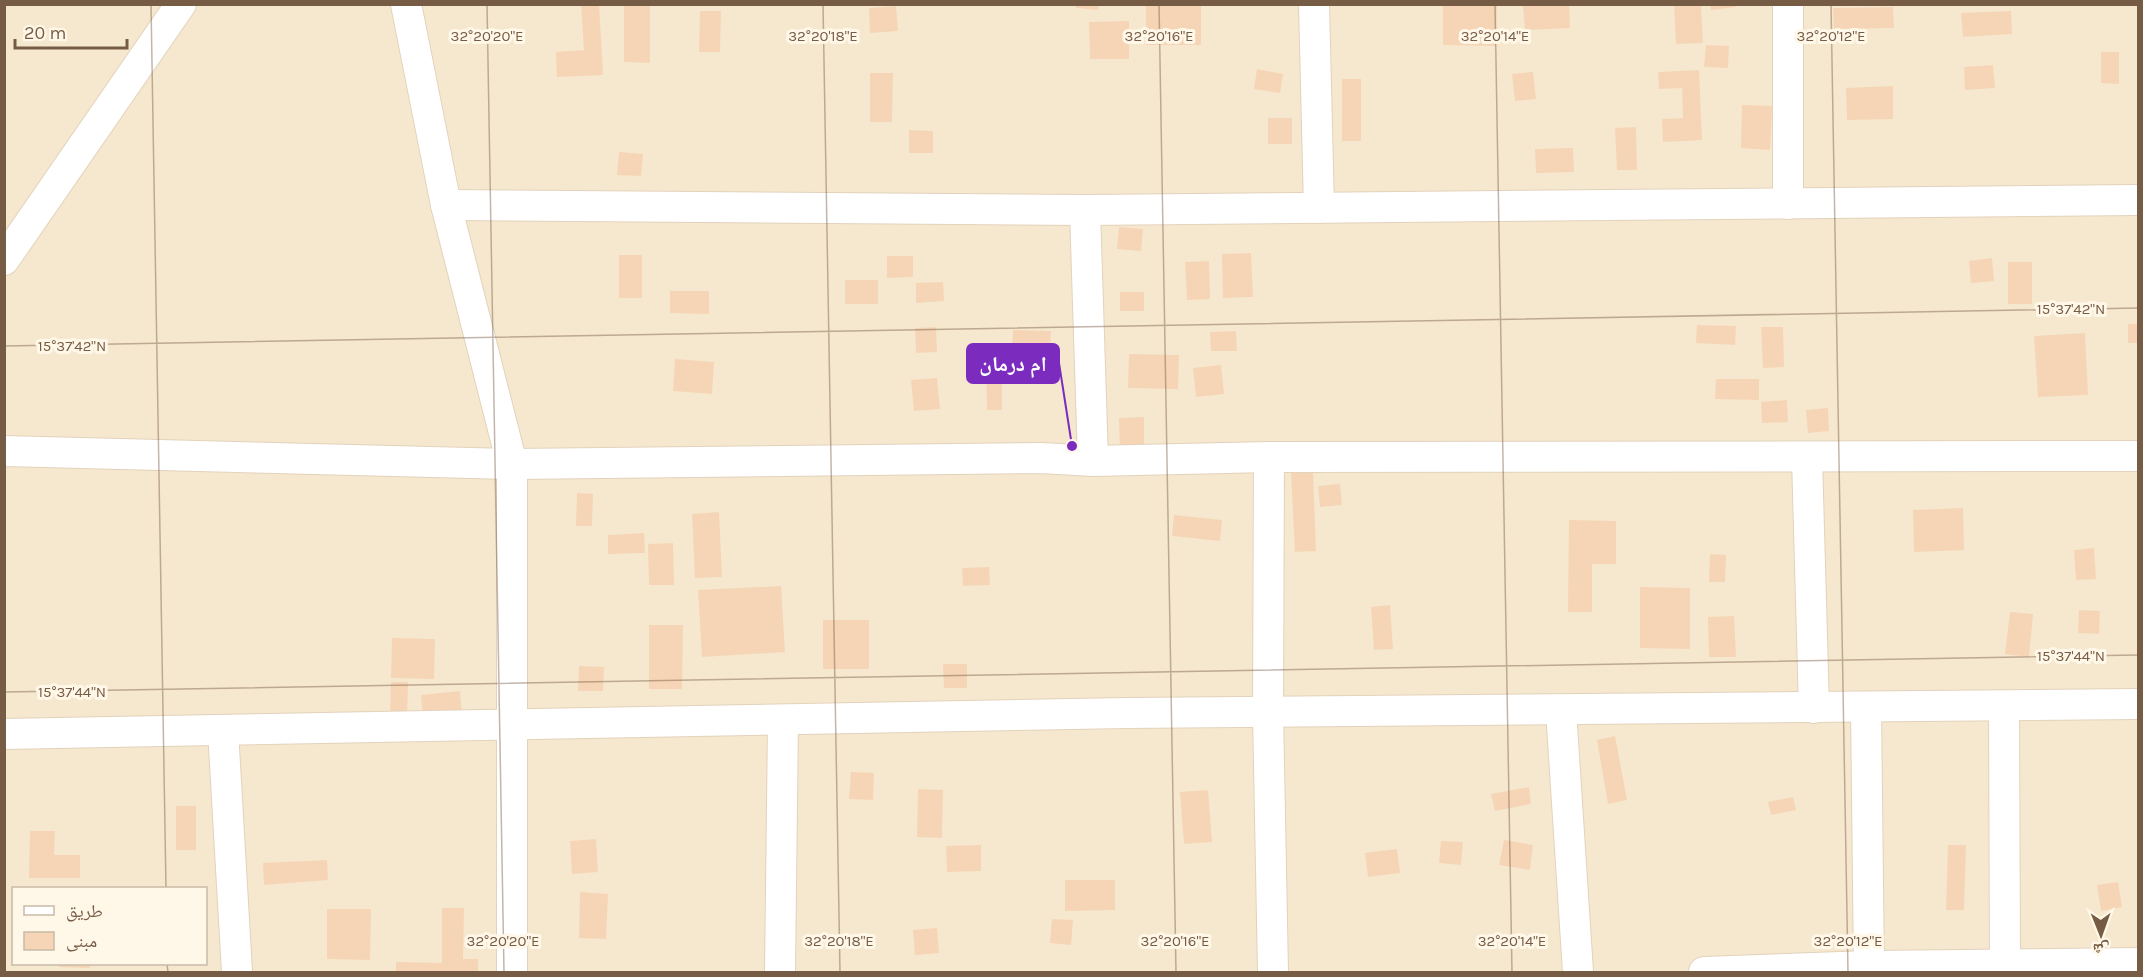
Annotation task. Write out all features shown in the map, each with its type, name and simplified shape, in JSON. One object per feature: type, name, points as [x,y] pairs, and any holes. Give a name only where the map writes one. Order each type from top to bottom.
[{"type":"street","points":[[4,260],[181,4]]},
{"type":"street","points":[[406,4],[446,205],[512,464],[512,972]]},
{"type":"street","points":[[1314,4],[1319,208]]},
{"type":"street","points":[[1788,4],[1788,204]]},
{"type":"street","points":[[446,205],[1085,210],[2139,200]]},
{"type":"street","points":[[1085,210],[1093,461]]},
{"type":"street","points":[[4,451],[512,464],[1041,458],[1093,461],[1269,457],[2139,456]]},
{"type":"street","points":[[1269,457],[1268,712],[1273,972]]},
{"type":"street","points":[[1807,458],[1814,708]]},
{"type":"street","points":[[4,734],[1268,712],[2139,704]]},
{"type":"street","points":[[2004,706],[2006,965]]},
{"type":"street","points":[[1866,707],[1869,969]]},
{"type":"street","points":[[1561,710],[1578,972]]},
{"type":"street","points":[[780,972],[783,721]]},
{"type":"street","points":[[223,730],[237,972]]},
{"type":"street","points":[[1704,972],[2139,963]]},
{"type":"shaded area","points":[[5,5],[2138,5],[2138,972],[5,972]]},
{"type":"building","points":[[581,4],[599,4],[603,75],[557,77],[556,52],[584,50]]},
{"type":"building","points":[[624,4],[650,4],[650,63],[624,62]]},
{"type":"building","points":[[1076,4],[1099,4],[1098,10],[1076,8]]},
{"type":"building","points":[[1146,4],[1201,4],[1201,45],[1146,45]]},
{"type":"building","points":[[1443,4],[1497,4],[1496,46],[1443,45]]},
{"type":"building","points":[[1569,4],[1570,28],[1525,30],[1523,6]]},
{"type":"building","points":[[1674,4],[1701,4],[1703,43],[1676,44]]},
{"type":"building","points":[[1710,4],[1736,4],[1736,7],[1711,10]]},
{"type":"building","points":[[896,6],[898,31],[870,33],[869,8]]},
{"type":"building","points":[[1893,7],[1894,28],[1834,29],[1833,8]]},
{"type":"building","points":[[700,11],[721,11],[720,52],[699,52]]},
{"type":"building","points":[[2011,11],[2012,34],[1963,37],[1961,13]]},
{"type":"building","points":[[1129,21],[1129,59],[1090,59],[1089,22]]},
{"type":"building","points":[[1706,45],[1729,46],[1728,68],[1704,67]]},
{"type":"building","points":[[2101,52],[2119,52],[2119,84],[2101,83]]},
{"type":"building","points":[[1993,65],[1995,88],[1965,90],[1964,67]]},
{"type":"building","points":[[1257,69],[1283,74],[1280,93],[1254,89]]},
{"type":"building","points":[[1699,70],[1702,140],[1663,142],[1662,119],[1683,118],[1682,88],[1659,89],[1658,72]]},
{"type":"building","points":[[1533,72],[1536,99],[1515,101],[1512,74]]},
{"type":"building","points":[[870,73],[893,73],[892,122],[870,122]]},
{"type":"building","points":[[1342,79],[1361,79],[1361,141],[1342,141]]},
{"type":"building","points":[[1893,86],[1893,119],[1847,120],[1846,88]]},
{"type":"building","points":[[1742,105],[1772,106],[1770,150],[1741,148]]},
{"type":"building","points":[[1268,118],[1292,118],[1292,144],[1268,144]]},
{"type":"building","points":[[1636,127],[1637,170],[1617,170],[1615,128]]},
{"type":"building","points":[[909,130],[933,131],[933,153],[909,153]]},
{"type":"building","points":[[1573,148],[1574,172],[1536,173],[1535,149]]},
{"type":"building","points":[[619,152],[643,154],[641,176],[617,175]]},
{"type":"building","points":[[1119,227],[1143,229],[1141,251],[1117,249]]},
{"type":"building","points":[[1251,253],[1253,297],[1223,298],[1222,254]]},
{"type":"building","points":[[619,255],[642,255],[642,298],[619,298]]},
{"type":"building","points":[[887,256],[913,256],[913,277],[887,278]]},
{"type":"building","points":[[1992,258],[1994,281],[1971,283],[1969,261]]},
{"type":"building","points":[[1209,261],[1210,299],[1187,300],[1185,262]]},
{"type":"building","points":[[2008,262],[2032,262],[2032,304],[2008,304]]},
{"type":"building","points":[[845,280],[878,280],[878,304],[845,304]]},
{"type":"building","points":[[943,282],[944,301],[916,303],[916,283]]},
{"type":"building","points":[[670,291],[709,291],[709,314],[670,313]]},
{"type":"building","points":[[1120,292],[1144,292],[1144,311],[1120,311]]},
{"type":"building","points":[[2128,324],[2138,324],[2138,343],[2128,343]]},
{"type":"building","points":[[1697,325],[1736,326],[1735,345],[1696,343]]},
{"type":"building","points":[[936,327],[937,352],[916,353],[915,328]]},
{"type":"building","points":[[1761,327],[1783,327],[1784,367],[1763,368]]},
{"type":"building","points":[[1013,330],[1051,331],[1050,351],[1012,350]]},
{"type":"building","points":[[1236,331],[1237,351],[1211,351],[1210,332]]},
{"type":"building","points":[[2085,333],[2088,395],[2038,397],[2034,336]]},
{"type":"building","points":[[1129,354],[1179,355],[1178,389],[1128,388]]},
{"type":"building","points":[[675,359],[714,362],[712,394],[673,391]]},
{"type":"building","points":[[1221,365],[1224,394],[1196,397],[1193,368]]},
{"type":"building","points":[[986,369],[1002,369],[1002,410],[987,410]]},
{"type":"building","points":[[937,378],[940,409],[914,411],[911,380]]},
{"type":"building","points":[[1716,379],[1759,379],[1759,400],[1715,399]]},
{"type":"building","points":[[1787,400],[1788,422],[1762,423],[1761,402]]},
{"type":"building","points":[[1828,408],[1829,431],[1808,433],[1806,410]]},
{"type":"building","points":[[1144,417],[1144,450],[1120,450],[1119,418]]},
{"type":"building","points":[[1313,472],[1316,551],[1295,552],[1291,473]]},
{"type":"building","points":[[1340,484],[1342,505],[1320,507],[1318,486]]},
{"type":"building","points":[[577,493],[593,494],[592,526],[576,526]]},
{"type":"building","points":[[1963,508],[1964,550],[1914,552],[1913,510]]},
{"type":"building","points":[[719,512],[722,577],[695,578],[692,514]]},
{"type":"building","points":[[1174,515],[1222,520],[1220,541],[1172,536]]},
{"type":"building","points":[[1569,520],[1616,521],[1616,564],[1592,564],[1592,612],[1568,612]]},
{"type":"building","points":[[644,533],[645,553],[608,554],[608,535]]},
{"type":"building","points":[[673,543],[674,585],[649,585],[648,544]]},
{"type":"building","points":[[2094,548],[2096,579],[2076,580],[2074,550]]},
{"type":"building","points":[[1710,554],[1726,555],[1725,582],[1709,582]]},
{"type":"building","points":[[989,567],[990,585],[963,586],[962,568]]},
{"type":"building","points":[[781,586],[785,652],[702,657],[698,590]]},
{"type":"building","points":[[1640,587],[1690,588],[1690,649],[1640,648]]},
{"type":"building","points":[[1390,605],[1393,649],[1374,650],[1371,607]]},
{"type":"building","points":[[2079,610],[2100,611],[2099,634],[2078,633]]},
{"type":"building","points":[[2010,612],[2033,614],[2029,657],[2005,654]]},
{"type":"building","points":[[1734,616],[1736,657],[1709,657],[1708,617]]},
{"type":"building","points":[[823,620],[869,620],[869,669],[823,669]]},
{"type":"building","points":[[649,625],[683,625],[682,689],[649,689]]},
{"type":"building","points":[[392,638],[435,639],[434,679],[391,678]]},
{"type":"building","points":[[943,664],[967,664],[967,688],[944,688]]},
{"type":"building","points":[[579,666],[604,667],[603,691],[578,691]]},
{"type":"building","points":[[391,682],[408,682],[407,718],[390,718]]},
{"type":"building","points":[[460,691],[462,716],[423,720],[421,695]]},
{"type":"building","points":[[1615,736],[1627,800],[1608,804],[1597,740]]},
{"type":"building","points":[[851,772],[874,773],[873,800],[849,799]]},
{"type":"building","points":[[1529,787],[1531,804],[1495,811],[1491,794]]},
{"type":"building","points":[[918,789],[943,790],[942,838],[917,837]]},
{"type":"building","points":[[1208,790],[1212,842],[1184,844],[1180,792]]},
{"type":"building","points":[[1793,797],[1796,810],[1771,815],[1768,802]]},
{"type":"building","points":[[176,806],[196,806],[196,850],[176,850]]},
{"type":"building","points":[[30,831],[55,831],[54,855],[80,855],[80,878],[29,878]]},
{"type":"building","points":[[596,839],[598,872],[572,874],[570,841]]},
{"type":"building","points":[[1504,840],[1533,845],[1530,870],[1499,865]]},
{"type":"building","points":[[1441,841],[1463,842],[1461,865],[1439,863]]},
{"type":"building","points":[[981,845],[981,871],[947,872],[946,846]]},
{"type":"building","points":[[1948,845],[1966,845],[1964,910],[1946,910]]},
{"type":"building","points":[[1397,849],[1400,873],[1368,877],[1365,853]]},
{"type":"building","points":[[327,860],[328,880],[264,885],[263,863]]},
{"type":"building","points":[[1065,880],[1115,880],[1115,910],[1065,911]]},
{"type":"building","points":[[2118,882],[2122,907],[2101,911],[2097,885]]},
{"type":"building","points":[[580,892],[608,894],[606,939],[579,938]]},
{"type":"building","points":[[442,908],[464,908],[463,959],[478,959],[478,972],[396,972],[396,962],[442,963]]},
{"type":"building","points":[[327,909],[371,909],[370,960],[327,959]]},
{"type":"building","points":[[1052,919],[1073,920],[1071,945],[1050,943]]},
{"type":"building","points":[[937,928],[939,953],[915,955],[913,930]]},
{"type":"building","points":[[59,965],[90,965],[90,968],[59,967]]},
{"type":"place","name":"ام درمان","points":[[1072,446]]}]
